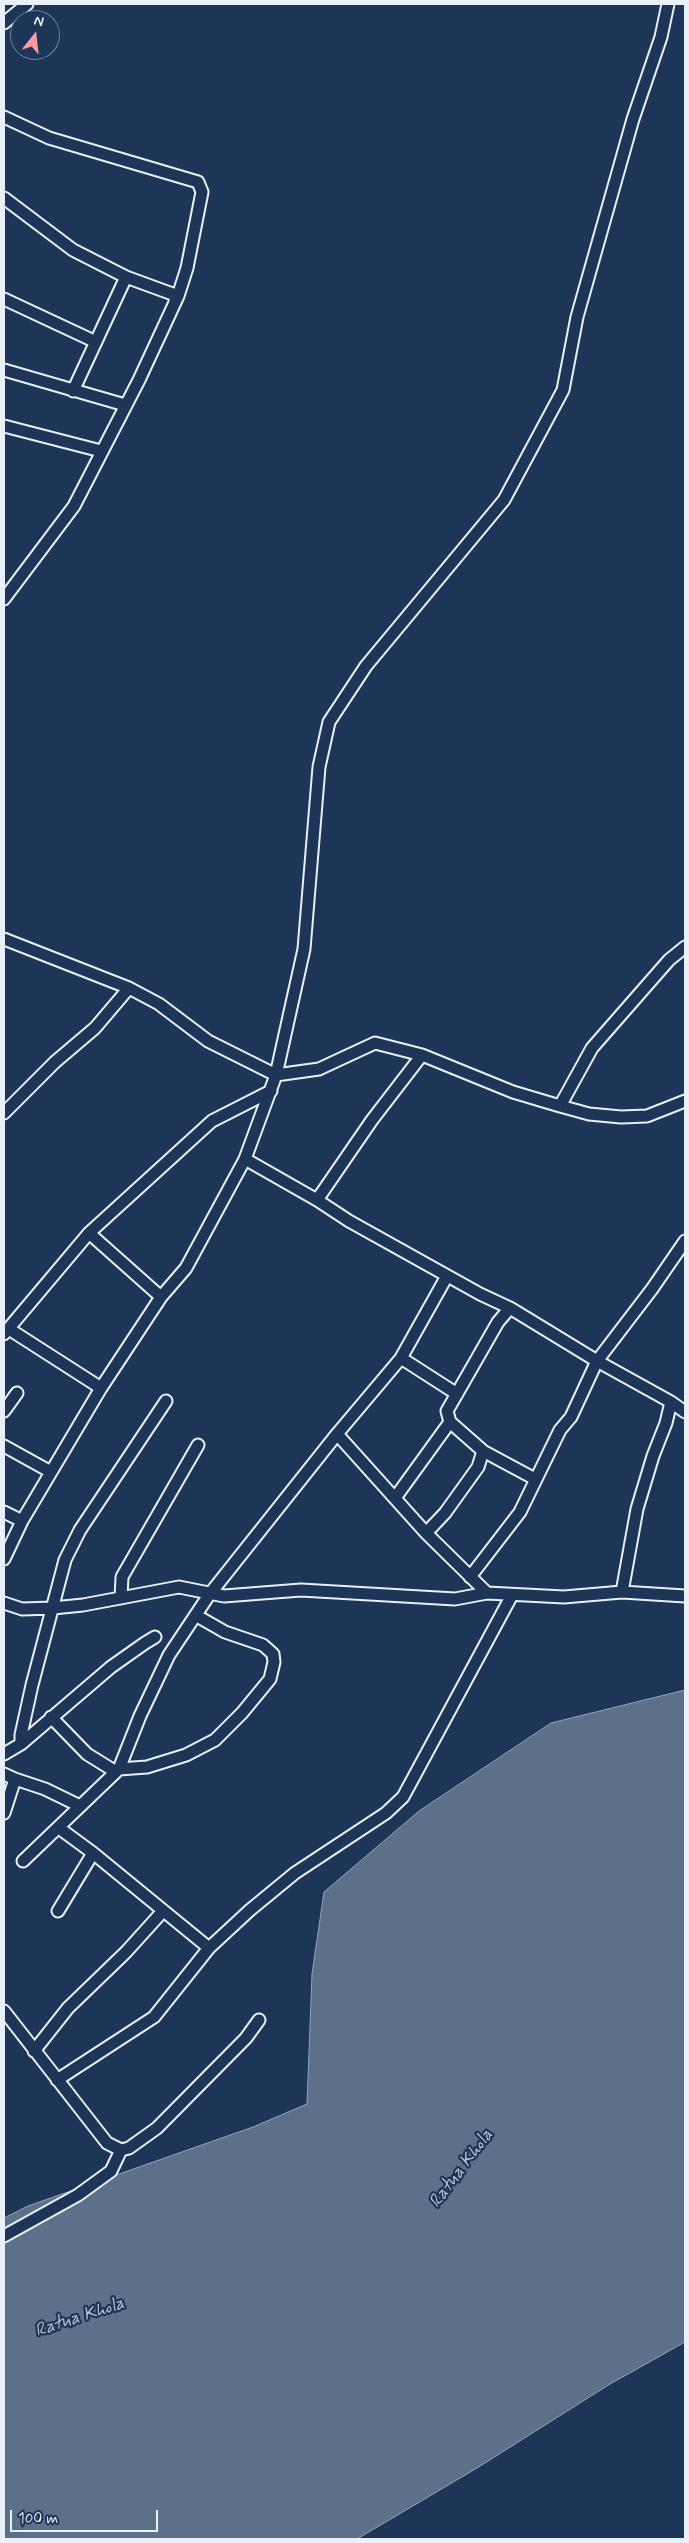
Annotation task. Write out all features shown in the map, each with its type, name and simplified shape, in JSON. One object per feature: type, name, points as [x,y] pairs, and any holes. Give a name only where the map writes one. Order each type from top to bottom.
[{"type":"street","points":[[4,23],[27,4]]},
{"type":"street","points":[[4,1559],[22,1521],[101,1388],[161,1297],[186,1268],[245,1159],[276,1075],[304,950],[319,767],[328,722],[366,666],[504,500],[562,390],[577,317],[633,119],[660,37],[668,4]]},
{"type":"street","points":[[4,117],[49,138],[198,182],[202,192],[187,268],[178,296],[126,405],[74,506],[4,598]]},
{"type":"street","points":[[4,198],[73,250],[126,277],[178,296]]},
{"type":"street","points":[[73,391],[126,277]]},
{"type":"street","points":[[170,308],[178,296]]},
{"type":"street","points":[[4,299],[96,342]]},
{"type":"street","points":[[4,370],[126,405]]},
{"type":"street","points":[[4,426],[101,451]]},
{"type":"street","points":[[4,939],[129,988],[159,1004],[208,1041],[276,1075],[319,1069],[375,1043],[422,1055],[513,1092],[589,1114],[620,1117],[647,1116],[685,1101]]},
{"type":"street","points":[[560,1106],[592,1048],[669,960],[685,947]]},
{"type":"street","points":[[4,1113],[54,1062],[95,1028],[129,988]]},
{"type":"street","points":[[318,1200],[372,1120],[422,1055]]},
{"type":"street","points":[[101,1388],[6,1332],[88,1233],[212,1121],[271,1091]]},
{"type":"street","points":[[245,1159],[318,1200],[348,1221],[480,1294],[510,1308],[685,1412]]},
{"type":"street","points":[[88,1233],[161,1297]]},
{"type":"street","points":[[470,1577],[520,1512],[534,1479],[541,1470],[560,1430],[571,1417],[597,1361],[681,1258],[685,1242]]},
{"type":"street","points":[[23,1861],[118,1771],[162,1670],[209,1595],[337,1434],[401,1358],[447,1276]]},
{"type":"street","points":[[510,1308],[498,1322],[447,1410],[450,1422],[483,1451],[534,1479]]},
{"type":"street","points":[[401,1358],[457,1394]]},
{"type":"street","points":[[4,1411],[17,1393]]},
{"type":"street","points":[[21,1744],[21,1735],[32,1685],[54,1608],[65,1560],[80,1530],[166,1401]]},
{"type":"street","points":[[622,1592],[637,1509],[653,1456],[666,1424],[671,1402]]},
{"type":"street","points":[[395,1498],[450,1422]]},
{"type":"street","points":[[337,1434],[426,1533],[487,1593]]},
{"type":"street","points":[[121,1598],[122,1577],[198,1445]]},
{"type":"street","points":[[4,1446],[51,1472]]},
{"type":"street","points":[[426,1533],[445,1513],[467,1484],[478,1467],[483,1451]]},
{"type":"street","points":[[4,1512],[22,1521]]},
{"type":"street","points":[[4,1603],[22,1608],[54,1608],[179,1587],[209,1595],[245,1595],[301,1590],[455,1599],[487,1593],[564,1597],[622,1592],[682,1596],[685,1585]]},
{"type":"street","points":[[57,2080],[154,2017],[209,1948],[250,1910],[296,1873],[386,1813],[403,1797],[512,1595]]},
{"type":"street","points":[[52,1717],[87,1754],[118,1771],[147,1767],[186,1755],[215,1740],[242,1713],[270,1679],[274,1662],[272,1654],[263,1645],[225,1632],[197,1616]]},
{"type":"street","points":[[4,1754],[21,1744],[111,1667],[144,1642],[156,1637]]},
{"type":"street","points":[[4,1774],[45,1789],[80,1806]]},
{"type":"street","points":[[4,1813],[15,1779]]},
{"type":"street","points":[[59,1828],[93,1853],[209,1948]]},
{"type":"street","points":[[58,1911],[93,1853]]},
{"type":"street","points":[[34,2051],[68,2008],[126,1952],[163,1912]]},
{"type":"street","points":[[4,2011],[107,2143],[121,2150],[129,2148],[157,2128],[246,2038],[259,2020]]},
{"type":"street","points":[[4,2236],[84,2190],[111,2171],[121,2150]]},
{"type":"water","name":"Ratua Khola","points":[[685,1690],[685,2342],[610,2384],[477,2468],[357,2539],[4,2539],[4,2218],[28,2206],[253,2127],[307,2104],[312,1974],[324,1892],[419,1811],[551,1723]]}]
